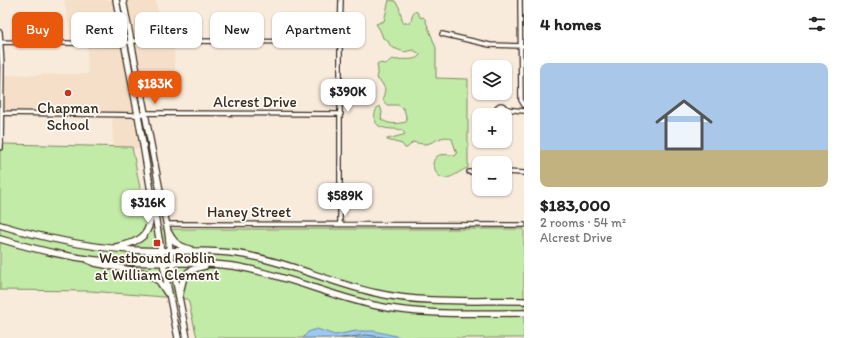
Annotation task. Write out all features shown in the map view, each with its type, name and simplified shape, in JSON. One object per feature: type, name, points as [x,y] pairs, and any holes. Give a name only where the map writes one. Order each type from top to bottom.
[{"type":"main road","points":[[116,0],[118,12]]},
{"type":"main road","points":[[124,0],[187,338]]},
{"type":"main road","points":[[125,48],[138,115],[163,263],[178,338]]},
{"type":"main road","points":[[108,248],[136,242],[148,230],[151,220],[151,194]]},
{"type":"main road","points":[[0,225],[52,239],[108,248],[240,254],[266,259],[367,291],[387,295],[429,300],[524,301]]},
{"type":"main road","points":[[168,232],[175,242],[181,246],[200,251]]},
{"type":"main road","points":[[0,239],[38,249],[84,258],[118,262],[215,264],[261,271],[346,298],[384,308],[430,312],[524,313]]},
{"type":"main road","points":[[84,258],[95,263],[150,275],[159,281],[170,298]]},
{"type":"main road","points":[[180,299],[182,280],[188,272],[193,268],[215,264]]},
{"type":"street","points":[[341,0],[341,12]]},
{"type":"street","points":[[520,0],[522,46],[521,100],[524,106]]},
{"type":"street","points":[[0,32],[2,113],[1,148]]},
{"type":"street","points":[[442,34],[490,45],[522,46]]},
{"type":"street","points":[[127,43],[131,41],[272,42]]},
{"type":"street","points":[[1,42],[71,43]]},
{"type":"street","points":[[340,48],[340,225]]},
{"type":"street","points":[[512,110],[524,111]]},
{"type":"street","name":"Alcrest Drive","points":[[2,113],[138,115],[145,113],[341,114]]},
{"type":"street","points":[[512,172],[524,172]]},
{"type":"street","name":"Haney Street","points":[[166,224],[524,225]]},
{"type":"shaded area","points":[[64,0],[115,0],[117,12],[71,12],[71,41]]},
{"type":"shaded area","points":[[125,0],[156,1],[158,12],[135,12],[135,48],[174,48],[175,75],[165,75],[165,91],[143,92]]},
{"type":"shaded area","name":"Chapman School","points":[[87,48],[124,48],[137,114],[3,112],[4,75],[88,74]]},
{"type":"shaded area","points":[[112,115],[137,116],[142,149],[113,149]]},
{"type":"green space","points":[[389,0],[395,1],[399,7],[403,23],[410,23],[414,11],[417,12],[421,18],[423,17],[425,19],[436,48],[436,78],[468,79],[468,168],[453,176],[446,178],[438,175],[433,164],[434,160],[438,156],[444,154],[455,156],[457,154],[452,139],[445,137],[426,144],[413,142],[405,148],[402,144],[387,140],[405,134],[402,130],[386,128],[376,124],[375,115],[377,108],[380,106],[382,112],[381,119],[384,121],[396,124],[406,122],[407,120],[404,109],[398,105],[387,105],[384,101],[383,98],[385,89],[382,83],[376,78],[378,70],[377,64],[386,64],[392,59],[412,59],[420,55],[413,50],[404,52],[391,47],[388,41],[383,38],[376,24],[384,21]]},
{"type":"green space","points":[[4,144],[132,147],[146,219],[146,229],[524,229],[524,338],[197,338],[188,299],[90,291],[0,290],[0,147]]},
{"type":"water","points":[[317,329],[335,335],[356,331],[374,331],[405,338],[303,338],[308,332]]},
{"type":"place","name":"Chapman School","points":[[68,93]]},
{"type":"place","name":"Westbound Roblin at William Clement","points":[[157,243]]}]
